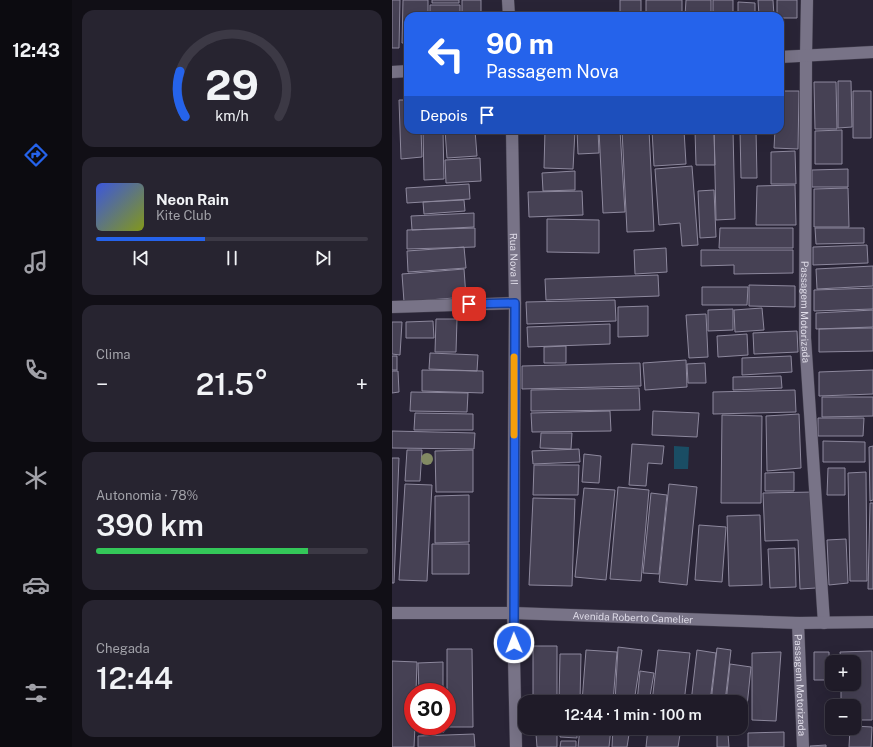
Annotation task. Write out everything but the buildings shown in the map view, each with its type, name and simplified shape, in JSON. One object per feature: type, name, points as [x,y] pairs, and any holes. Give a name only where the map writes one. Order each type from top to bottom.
[{"type":"street","points":[[508,0],[509,12]]},
{"type":"street","name":"Passagem Motorizada","points":[[807,0],[805,338],[824,623]]},
{"type":"street","points":[[784,57],[873,52]]},
{"type":"street","points":[[392,72],[404,70]]},
{"type":"street","name":"Rua Nova II","points":[[512,134],[515,303],[513,614],[516,747]]},
{"type":"street","points":[[392,307],[515,303]]},
{"type":"street","name":"Avenida Roberto Camelier","points":[[392,613],[513,614],[798,623],[873,622]]},
{"type":"street","name":"Passagem Motorizada","points":[[798,623],[803,747]]},
{"type":"water","points":[[674,446],[689,447],[688,469],[674,469]]},
{"type":"slow traffic","points":[[514,357],[514,435]]},
{"type":"route","points":[[469,304],[515,303],[514,643]]}]
